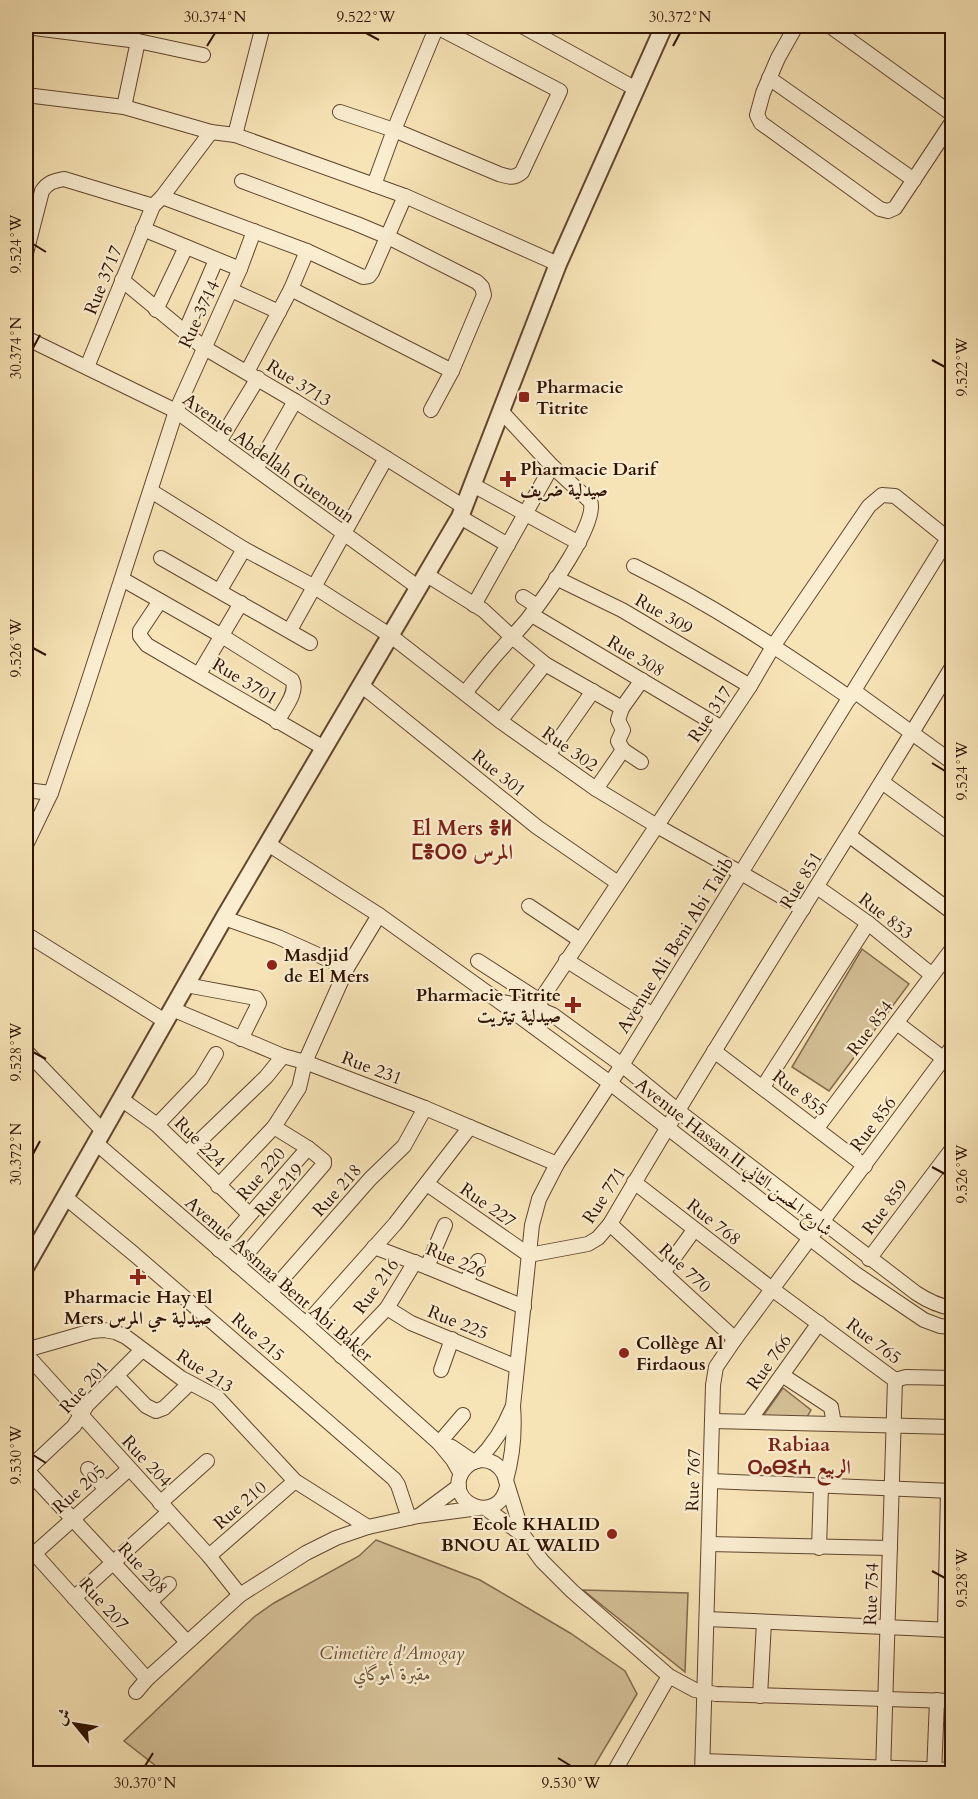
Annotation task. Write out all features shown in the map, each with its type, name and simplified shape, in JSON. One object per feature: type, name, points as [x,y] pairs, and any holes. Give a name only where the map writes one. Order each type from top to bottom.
[{"type":"street","points":[[234,135],[263,26]]},
{"type":"street","points":[[340,112],[394,130],[512,178],[522,172],[560,91],[437,26],[394,130],[374,185]]},
{"type":"street","points":[[26,1266],[224,918],[462,512],[558,264],[664,26]]},
{"type":"street","points":[[796,26],[786,41],[769,78],[757,112],[759,121],[880,208],[888,211],[895,208],[952,122]]},
{"type":"street","points":[[830,26],[952,114]]},
{"type":"street","points":[[26,27],[138,41],[203,55]]},
{"type":"street","points":[[530,27],[636,89]]},
{"type":"street","points":[[124,107],[138,41]]},
{"type":"street","points":[[769,78],[914,180]]},
{"type":"street","points":[[26,94],[124,107],[212,132],[234,135],[405,196],[558,264]]},
{"type":"street","name":"Rue 3717","points":[[87,367],[143,229],[158,201],[212,132]]},
{"type":"street","points":[[26,253],[29,224],[42,190],[54,181],[64,179],[158,201],[254,231],[307,251],[363,277],[369,276],[372,272],[405,196]]},
{"type":"street","points":[[242,182],[388,237],[477,282],[482,287],[484,295],[452,371],[431,410]]},
{"type":"street","points":[[143,229],[240,269]]},
{"type":"street","name":"Rue 3714","points":[[26,845],[51,793],[176,411],[203,347],[231,290],[254,231]]},
{"type":"street","points":[[156,310],[186,246]]},
{"type":"street","points":[[219,442],[253,375],[307,251]]},
{"type":"street","points":[[185,332],[216,260]]},
{"type":"street","name":"Rue 3713","points":[[122,280],[203,347],[296,401],[386,458],[508,545]]},
{"type":"street","points":[[291,289],[452,371]]},
{"type":"street","points":[[231,290],[279,312]]},
{"type":"street","name":"Avenue Abdellah Guenoun","points":[[26,338],[176,411],[344,534],[423,581],[483,609],[545,664],[622,708]]},
{"type":"street","points":[[256,469],[296,401]]},
{"type":"street","points":[[465,693],[534,611],[568,563],[579,543],[592,509],[590,501],[552,466],[501,411]]},
{"type":"street","points":[[290,630],[386,458]]},
{"type":"street","points":[[474,605],[552,466]]},
{"type":"street","points":[[473,485],[579,543]]},
{"type":"street","name":"Rue 302","points":[[151,491],[244,549],[313,586],[391,636],[500,721],[596,789],[803,909]]},
{"type":"street","name":"Rue 317","points":[[533,1026],[540,1005],[566,960],[750,686],[774,645],[869,506],[882,495],[895,496],[951,538]]},
{"type":"street","name":"Avenue Ali Beni Abi Talib","points":[[506,1483],[514,1436],[513,1406],[529,1255],[535,1212],[546,1183],[951,538]]},
{"type":"street","points":[[220,590],[244,549]]},
{"type":"street","points":[[161,558],[310,643]]},
{"type":"street","points":[[634,566],[720,612],[774,645],[913,733],[952,762]]},
{"type":"street","name":"Rue 309","points":[[556,578],[622,610],[750,686]]},
{"type":"street","points":[[122,579],[222,636],[292,680],[295,683],[294,690],[277,722]]},
{"type":"street","name":"Rue 308","points":[[523,597],[534,611],[722,728]]},
{"type":"street","name":"Rue 3701","points":[[160,601],[140,631],[140,636],[147,645],[324,748]]},
{"type":"street","points":[[199,674],[241,603]]},
{"type":"street","points":[[500,721],[545,664]]},
{"type":"street","name":"Rue 851","points":[[677,1110],[850,836],[952,668]]},
{"type":"street","points":[[641,762],[619,746],[618,741],[623,730],[618,720],[622,708],[642,680]]},
{"type":"street","name":"Rue 301","points":[[361,685],[537,827],[618,883]]},
{"type":"street","points":[[548,755],[593,692]]},
{"type":"street","points":[[596,789],[623,750]]},
{"type":"street","points":[[882,782],[952,832]]},
{"type":"street","points":[[26,790],[51,793]]},
{"type":"street","points":[[850,836],[952,912]]},
{"type":"street","name":"Avenue Hassan II شارع الحسن الثاني","points":[[268,844],[379,915],[533,1026],[856,1274],[924,1320],[940,1326],[952,1327]]},
{"type":"street","name":"Rue 853","points":[[817,887],[868,923],[932,975]]},
{"type":"street","points":[[529,906],[580,940]]},
{"type":"street","points":[[218,1186],[274,1127],[300,1088],[305,1062],[347,969],[379,915]]},
{"type":"street","points":[[224,918],[278,937],[347,969]]},
{"type":"street","points":[[762,1087],[868,923]]},
{"type":"street","name":"Rue 231","points":[[26,934],[169,1015],[242,1039],[425,1108],[557,1164]]},
{"type":"street","name":"Rue 854","points":[[817,1128],[952,949]]},
{"type":"street","points":[[566,960],[653,1015]]},
{"type":"street","points":[[478,961],[540,1005]]},
{"type":"street","points":[[186,985],[256,998],[259,1004],[242,1039]]},
{"type":"street","name":"Avenue Hassan II شارع الحسن الثاني","points":[[500,1002],[540,1005],[622,1065],[869,1259],[930,1302],[952,1308]]},
{"type":"street","points":[[897,1023],[948,1062]]},
{"type":"street","name":"Rue 856","points":[[822,1223],[948,1062],[952,1047]]},
{"type":"street","name":"Avenue Assmaa Bent Abi Baker","points":[[26,1051],[99,1137],[219,1250],[439,1443],[460,1480]]},
{"type":"street","name":"Rue 855","points":[[714,1051],[865,1166]]},
{"type":"street","points":[[156,1125],[201,1079],[216,1054]]},
{"type":"street","points":[[187,1153],[267,1077],[283,1056]]},
{"type":"street","name":"Rue 224","points":[[121,1099],[156,1125],[249,1214]]},
{"type":"street","name":"Rue 218","points":[[270,1293],[370,1179],[404,1146],[425,1108]]},
{"type":"street","name":"Rue 771","points":[[529,1255],[588,1244],[598,1238],[610,1224],[677,1110]]},
{"type":"street","points":[[274,1127],[308,1149]]},
{"type":"street","points":[[306,1324],[395,1224],[470,1127]]},
{"type":"street","name":"Rue 219","points":[[237,1265],[324,1166],[324,1161],[308,1149]]},
{"type":"street","name":"Rue 220","points":[[219,1250],[308,1149]]},
{"type":"street","name":"Rue 859","points":[[869,1259],[952,1149]]},
{"type":"street","name":"Rue 768","points":[[634,1182],[772,1289]]},
{"type":"street","name":"Rue 227","points":[[427,1184],[529,1255]]},
{"type":"street","name":"Rue 215","points":[[64,1197],[134,1254],[394,1479],[414,1517]]},
{"type":"street","name":"Rue 767","points":[[702,1767],[713,1385],[716,1367],[822,1223]]},
{"type":"street","name":"Rue 770","points":[[610,1224],[735,1339]]},
{"type":"street","name":"Rue 216","points":[[341,1356],[387,1308],[421,1264],[445,1225]]},
{"type":"street","points":[[663,1274],[694,1230]]},
{"type":"street","name":"Rue 226","points":[[374,1246],[524,1307]]},
{"type":"street","points":[[465,1283],[478,1261]]},
{"type":"street","name":"Rue 765","points":[[772,1289],[896,1380],[891,1488]]},
{"type":"street","name":"Rue 225","points":[[387,1308],[411,1323],[517,1367]]},
{"type":"street","name":"Rue 766","points":[[749,1421],[819,1323]]},
{"type":"street","name":"Rue 213","points":[[26,1352],[92,1331],[115,1332],[190,1383],[217,1397],[295,1481],[368,1527]]},
{"type":"street","points":[[441,1370],[452,1339]]},
{"type":"street","name":"Rue 201","points":[[26,1470],[74,1426],[87,1405],[142,1350]]},
{"type":"street","name":"Rue 204","points":[[26,1352],[209,1556],[240,1595]]},
{"type":"street","points":[[782,1375],[831,1407],[834,1425]]},
{"type":"street","points":[[117,1376],[146,1406],[156,1411],[164,1408],[190,1383]]},
{"type":"street","points":[[896,1380],[906,1377],[952,1378]]},
{"type":"street","name":"Avenue Ali Beni Abi Talib","points":[[475,1461],[498,1436],[513,1406]]},
{"type":"street","points":[[439,1443],[463,1415]]},
{"type":"street","points":[[713,1421],[952,1428]]},
{"type":"street","name":"Avenue Assmaa Bent Abi Baker","points":[[439,1443],[452,1447],[475,1461]]},
{"type":"street","points":[[74,1598],[113,1562],[207,1461]]},
{"type":"street","points":[[414,1517],[460,1480],[466,1467],[475,1461],[490,1461],[501,1468],[522,1535]]},
{"type":"street","points":[[88,1469],[106,1489]]},
{"type":"street","name":"Rue 205","points":[[30,1557],[129,1469]]},
{"type":"street","name":"Rue 208","points":[[26,1470],[187,1642]]},
{"type":"street","points":[[460,1480],[463,1498],[468,1503],[482,1508],[522,1535],[542,1561],[572,1592],[669,1676],[695,1690],[760,1696],[952,1701]]},
{"type":"street","name":"Rue 210","points":[[209,1556],[295,1481]]},
{"type":"street","points":[[707,1619],[949,1630],[950,1490],[711,1481]]},
{"type":"street","points":[[136,1692],[147,1679],[240,1595],[306,1553],[336,1538],[368,1527],[495,1504],[503,1496],[506,1483]]},
{"type":"street","points":[[819,1548],[821,1486]]},
{"type":"street","name":"Rue 754","points":[[884,1770],[891,1488]]},
{"type":"street","points":[[709,1544],[890,1548]]},
{"type":"street","name":"Rue 207","points":[[30,1557],[74,1598],[147,1679]]},
{"type":"street","points":[[150,1602],[169,1584]]},
{"type":"street","points":[[760,1696],[764,1622]]},
{"type":"street","points":[[613,1773],[669,1676]]},
{"type":"street","points":[[934,1771],[937,1700]]},
{"type":"street","points":[[702,1767],[952,1770]]},
{"type":"green space","points":[[862,949],[909,984],[829,1091],[792,1067]]},
{"type":"green space","points":[[783,1388],[811,1410],[807,1417],[763,1416]]},
{"type":"green space","name":"Cimetière d'Amogay مقبرة أموگاي","points":[[376,1540],[480,1580],[570,1633],[625,1671],[637,1694],[590,1773],[165,1773],[124,1741],[254,1617],[274,1603],[359,1556]]},
{"type":"green space","points":[[583,1590],[688,1593],[685,1672]]},
{"type":"place","name":"Pharmacie Titrite","points":[[524,397]]},
{"type":"place","name":"Pharmacie Darif صيدلية ضريف","points":[[508,479]]},
{"type":"place","name":"Masdjid de El Mers","points":[[272,965]]},
{"type":"place","name":"Pharmacie Titrite صيدلية تيتريت","points":[[573,1005]]},
{"type":"place","name":"Pharmacie Hay El Mers صيدلية حي المرس","points":[[138,1277]]},
{"type":"place","name":"Collège Al Firdaous","points":[[624,1353]]},
{"type":"place","name":"Ecole KHALID BNOU AL WALID","points":[[612,1534]]},
{"type":"district","name":"El Mers ⴻⵍ ⵎⴻⵔⵙ المرس","points":[[462,840]]},
{"type":"district","name":"Rabiaa ⵔⴰⴱⵉⵄ الربيع","points":[[799,1456]]}]
